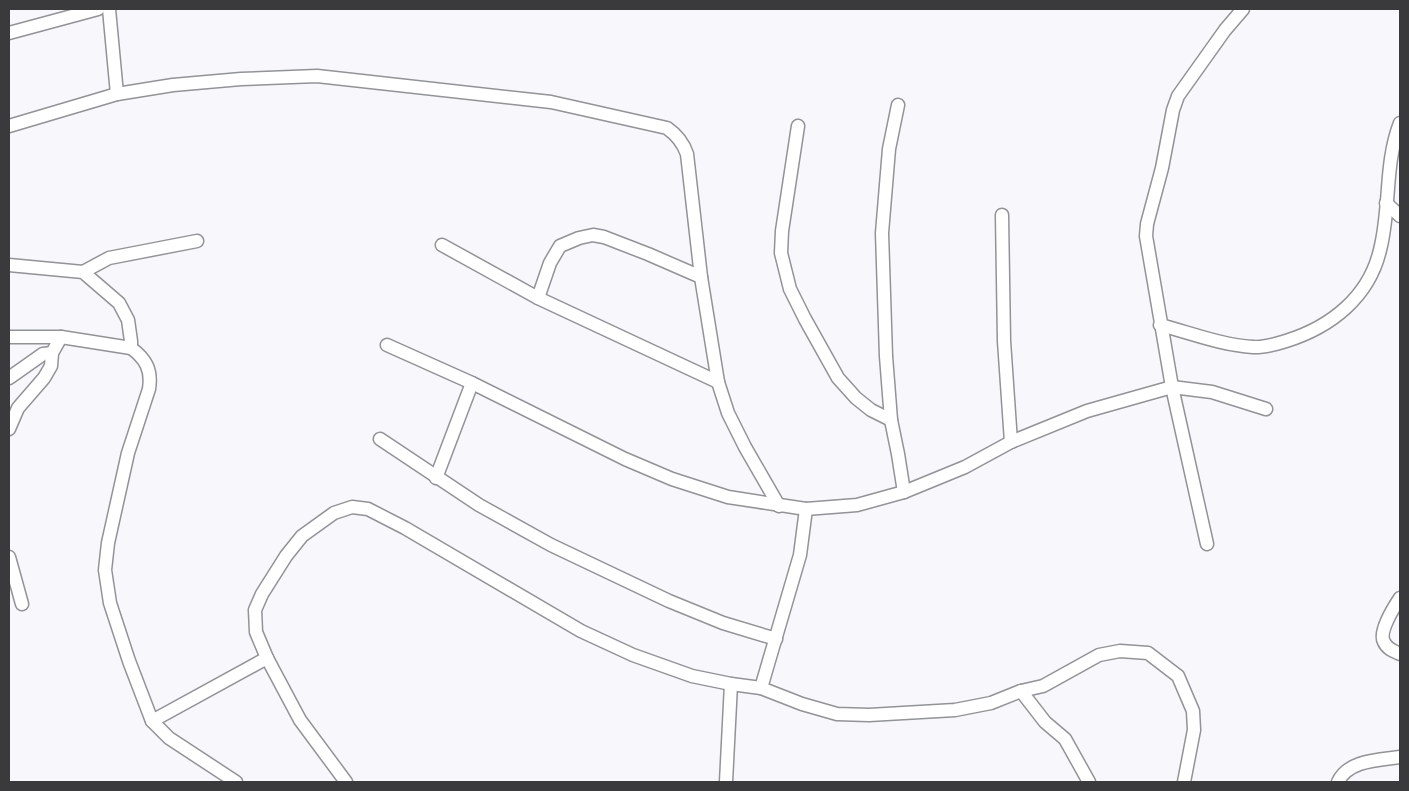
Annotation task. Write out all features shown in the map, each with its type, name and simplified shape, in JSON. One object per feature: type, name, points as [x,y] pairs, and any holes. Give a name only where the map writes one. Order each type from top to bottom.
[{"type":"street","points":[[9,33],[98,9]]},
{"type":"street","points":[[109,9],[117,94]]},
{"type":"street","points":[[1207,544],[1172,387],[1146,236],[1147,224],[1162,168],[1173,110],[1178,96],[1225,30],[1243,9]]},
{"type":"street","points":[[9,126],[117,94],[172,85],[241,78],[317,76],[551,102],[667,128],[677,135],[684,145],[687,154],[701,277],[718,382],[728,413],[745,448],[779,506]]},
{"type":"street","points":[[898,105],[889,149],[882,233],[886,356],[891,420],[904,492]]},
{"type":"street","points":[[1160,325],[1220,342],[1256,347],[1277,344],[1302,336],[1328,323],[1349,306],[1363,289],[1374,269],[1381,249],[1393,141],[1400,123]]},
{"type":"street","points":[[798,126],[782,230],[781,253],[790,289],[838,378],[856,398],[871,410],[891,420]]},
{"type":"street","points":[[1386,203],[1400,216]]},
{"type":"street","points":[[1002,215],[1004,341],[1011,442]]},
{"type":"street","points":[[538,298],[550,263],[560,246],[579,238],[593,235],[604,237],[648,254],[701,277]]},
{"type":"street","points":[[9,265],[84,272],[109,258],[197,241]]},
{"type":"street","points":[[442,245],[538,298],[718,382]]},
{"type":"street","points":[[84,272],[119,303],[128,320],[132,341],[131,348]]},
{"type":"street","points":[[9,337],[61,337],[131,348],[141,356],[149,371],[151,380],[149,389],[128,453],[108,543],[105,570],[110,603],[152,721],[169,738],[236,782]]},
{"type":"street","points":[[9,429],[18,408],[44,378],[51,366],[52,353],[61,337]]},
{"type":"street","points":[[387,345],[472,383],[625,459],[672,479],[728,497],[806,510],[857,505],[904,492],[965,466],[1011,442],[1087,410],[1172,387],[1212,392],[1266,409]]},
{"type":"street","points":[[9,378],[43,354],[52,353]]},
{"type":"street","points":[[436,478],[472,383]]},
{"type":"street","points":[[380,439],[479,505],[551,545],[669,601],[722,622],[776,639]]},
{"type":"street","points":[[346,782],[300,720],[267,658],[256,632],[254,610],[286,556],[302,536],[334,513],[352,507],[368,509],[405,528],[564,621],[633,655],[692,676],[761,688],[802,704],[837,714],[869,715],[955,710],[990,703],[1021,691],[1043,686],[1099,655],[1120,650],[1148,654],[1178,676],[1193,711],[1194,730],[1184,782]]},
{"type":"street","points":[[761,688],[800,555],[806,510]]},
{"type":"street","points":[[9,557],[22,604]]},
{"type":"street","points":[[1400,598],[1385,625],[1382,636],[1390,649],[1400,654]]},
{"type":"street","points":[[152,721],[267,658]]},
{"type":"street","points":[[726,782],[731,684]]},
{"type":"street","points":[[1021,691],[1044,722],[1065,739],[1089,782]]},
{"type":"street","points":[[1338,782],[1342,773],[1352,767],[1372,761],[1400,757]]}]
